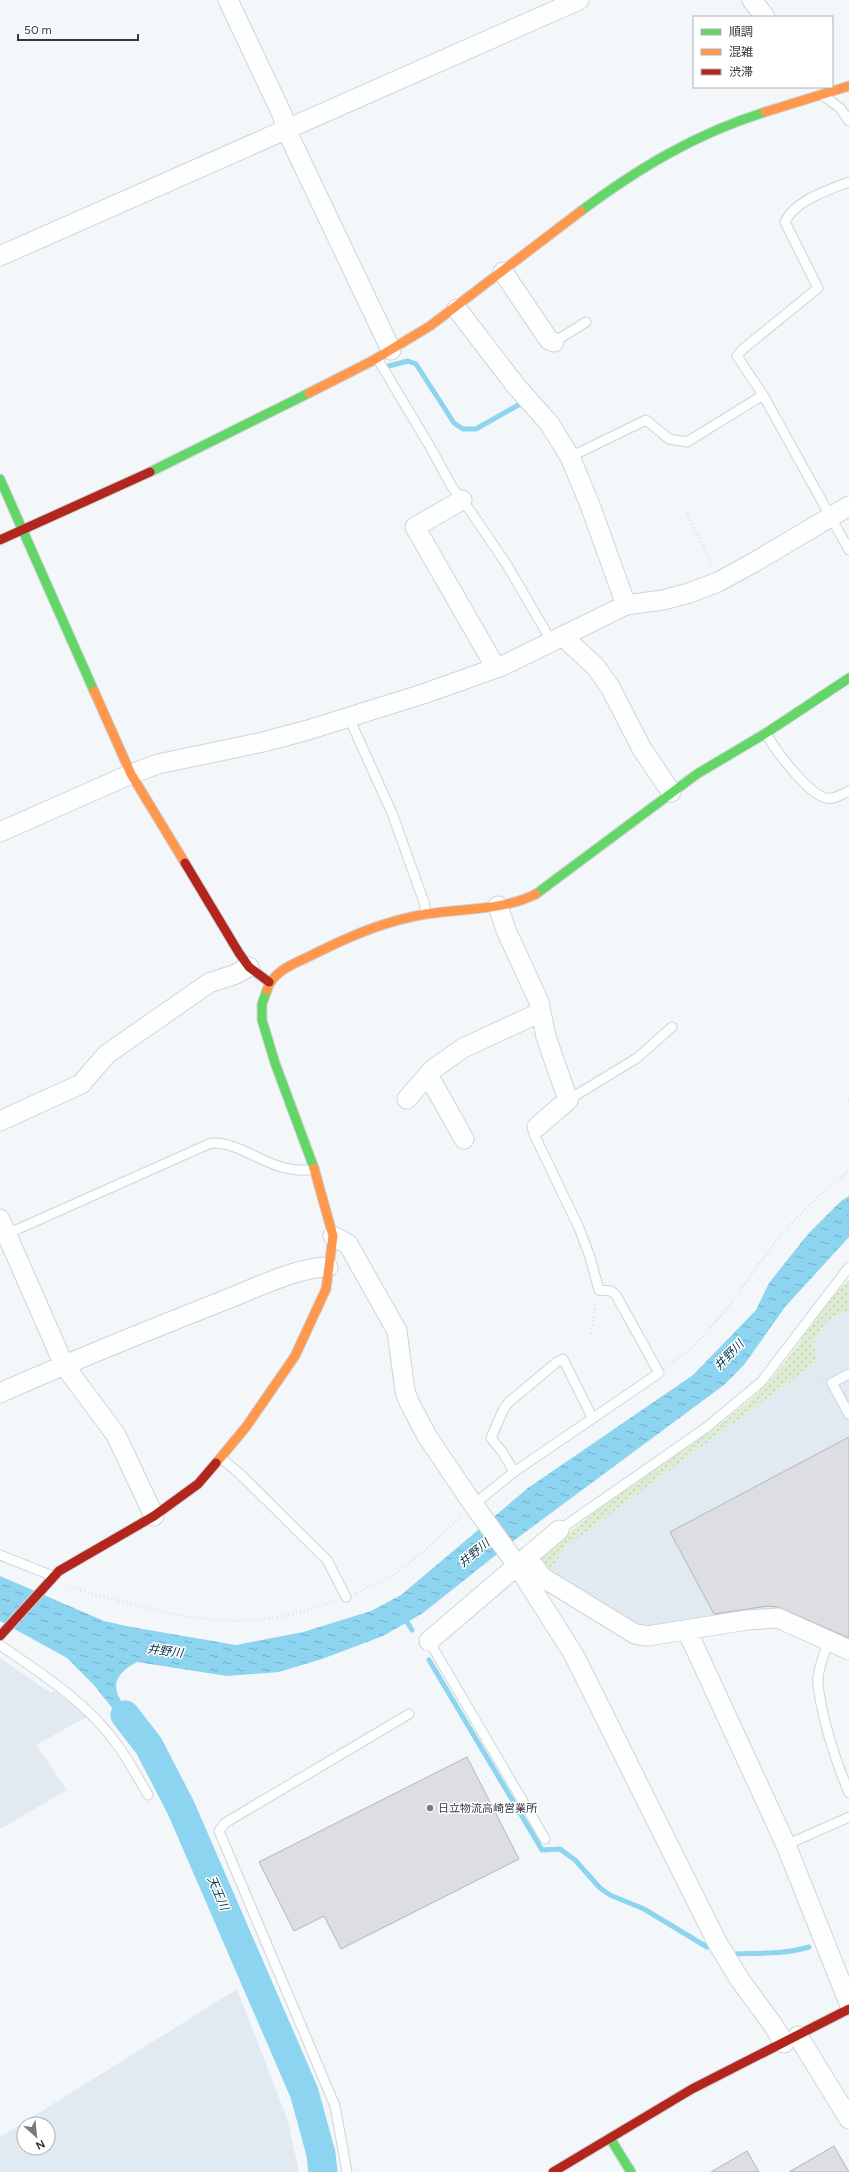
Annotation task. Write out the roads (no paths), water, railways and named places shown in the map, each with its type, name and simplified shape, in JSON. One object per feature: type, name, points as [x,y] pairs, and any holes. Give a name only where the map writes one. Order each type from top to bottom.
[{"type":"street","points":[[228,0],[281,112],[384,354]]},
{"type":"street","points":[[0,256],[579,0]]},
{"type":"street","points":[[752,0],[764,16]]},
{"type":"street","points":[[0,540],[122,486],[237,430],[384,354],[456,309],[618,186],[682,145],[729,124],[816,94],[849,86]]},
{"type":"street","points":[[503,272],[549,340],[554,342]]},
{"type":"street","points":[[456,309],[516,386],[549,423],[570,457],[590,505],[626,605]]},
{"type":"street","points":[[0,479],[131,774],[249,967],[269,982]]},
{"type":"street","points":[[462,500],[415,527],[496,668]]},
{"type":"street","points":[[0,832],[131,774],[158,764],[263,742],[349,718],[496,668],[626,605],[662,600],[689,593],[720,581],[754,563],[849,506]]},
{"type":"street","points":[[559,638],[570,643],[595,666],[610,687],[642,749],[671,792]]},
{"type":"street","points":[[1,1636],[56,1580],[67,1566],[154,1516],[198,1484],[246,1427],[295,1356],[326,1289],[333,1236],[314,1170],[275,1063],[262,1020],[262,1004],[269,982],[285,968],[351,936],[380,924],[426,914],[520,902],[537,894],[697,774],[766,733],[849,678]]},
{"type":"street","points":[[498,906],[506,930],[539,1002],[546,1037],[568,1100],[538,1127]]},
{"type":"street","points":[[0,1121],[81,1084],[107,1054],[209,983],[236,974],[249,967]]},
{"type":"street","points":[[407,1099],[428,1074],[463,1048],[541,1012]]},
{"type":"street","points":[[428,1074],[464,1139]]},
{"type":"street","points":[[3,1226],[64,1365],[116,1435],[154,1516]]},
{"type":"street","points":[[333,1236],[348,1244],[351,1248],[397,1331],[405,1391],[409,1402],[427,1436],[471,1510],[519,1561],[542,1577],[635,1634],[648,1636],[747,1620],[778,1618],[849,1650]]},
{"type":"street","points":[[0,1393],[64,1365],[278,1279],[318,1267],[328,1267]]},
{"type":"street","points":[[429,1641],[519,1561],[559,1530]]},
{"type":"street","points":[[519,1561],[574,1655],[596,1696],[717,1942],[740,1980],[773,2025],[791,2039],[849,2119]]},
{"type":"street","points":[[689,1630],[690,1637],[786,1845],[849,2003]]},
{"type":"street","points":[[553,2172],[692,2090],[849,2009]]},
{"type":"street","points":[[610,2138],[631,2172]]},
{"type":"lane","points":[[816,94],[840,108],[849,121]]},
{"type":"lane","points":[[849,182],[827,191],[801,205],[788,215],[785,222],[818,288],[743,349],[738,356],[764,395],[849,550]]},
{"type":"lane","points":[[554,342],[586,322]]},
{"type":"lane","points":[[384,354],[429,445],[452,487],[559,638]]},
{"type":"lane","points":[[570,457],[646,420],[669,439],[687,442],[764,395]]},
{"type":"lane","points":[[349,718],[392,813],[425,905],[426,914]]},
{"type":"lane","points":[[766,733],[805,784],[818,794],[825,798],[832,798],[849,791]]},
{"type":"lane","points":[[568,1100],[637,1058],[672,1027]]},
{"type":"lane","points":[[471,1510],[514,1472],[659,1372],[616,1295],[611,1291],[599,1290],[590,1257],[579,1228],[534,1134],[538,1127]]},
{"type":"lane","points":[[3,1226],[211,1143],[226,1145],[280,1168],[304,1171],[314,1170]]},
{"type":"lane","points":[[559,1530],[707,1428],[761,1382],[849,1267]]},
{"type":"lane","points":[[514,1472],[503,1453],[491,1438],[503,1410],[509,1402],[557,1362],[563,1359],[592,1417]]},
{"type":"lane","points":[[849,1374],[832,1383],[849,1414]]},
{"type":"lane","points":[[221,1458],[240,1474],[327,1560],[346,1598]]},
{"type":"lane","points":[[0,1555],[56,1580]]},
{"type":"lane","points":[[429,1641],[545,1839]]},
{"type":"lane","points":[[829,1641],[823,1653],[818,1678],[819,1692],[826,1730],[835,1760],[849,1793]]},
{"type":"lane","points":[[0,1645],[60,1686],[83,1705],[117,1744],[148,1795]]},
{"type":"lane","points":[[347,2172],[335,2106],[219,1831],[225,1823],[409,1714]]},
{"type":"lane","points":[[786,1845],[849,1817]]},
{"type":"water","name":"井野川","points":[[849,1196],[849,1237],[785,1307],[744,1365],[724,1385],[516,1539],[423,1613],[383,1636],[322,1659],[279,1672],[227,1676],[137,1662],[126,1669],[119,1676],[116,1683],[117,1691],[125,1706],[147,1733],[149,1738],[149,1746],[136,1738],[93,1684],[67,1658],[0,1621],[0,1576],[104,1621],[236,1645],[303,1632],[371,1611],[401,1595],[528,1488],[693,1375],[756,1310],[769,1283],[808,1234],[841,1201]]},
{"type":"waterway","points":[[381,368],[408,361],[416,364],[454,423],[463,429],[476,429],[520,404],[525,407]]},
{"type":"waterway","points":[[404,1617],[412,1630]]},
{"type":"waterway","points":[[429,1660],[542,1850],[560,1849],[575,1860],[600,1888],[610,1895],[644,1909],[707,1947]]},
{"type":"waterway","name":"天王川","points":[[125,1715],[149,1746],[181,1808],[304,2092],[321,2154],[323,2172]]},
{"type":"waterway","points":[[736,1954],[782,1952],[809,1947]]},
{"type":"place","name":"日立物流高崎営業所","points":[[430,1808]]}]
